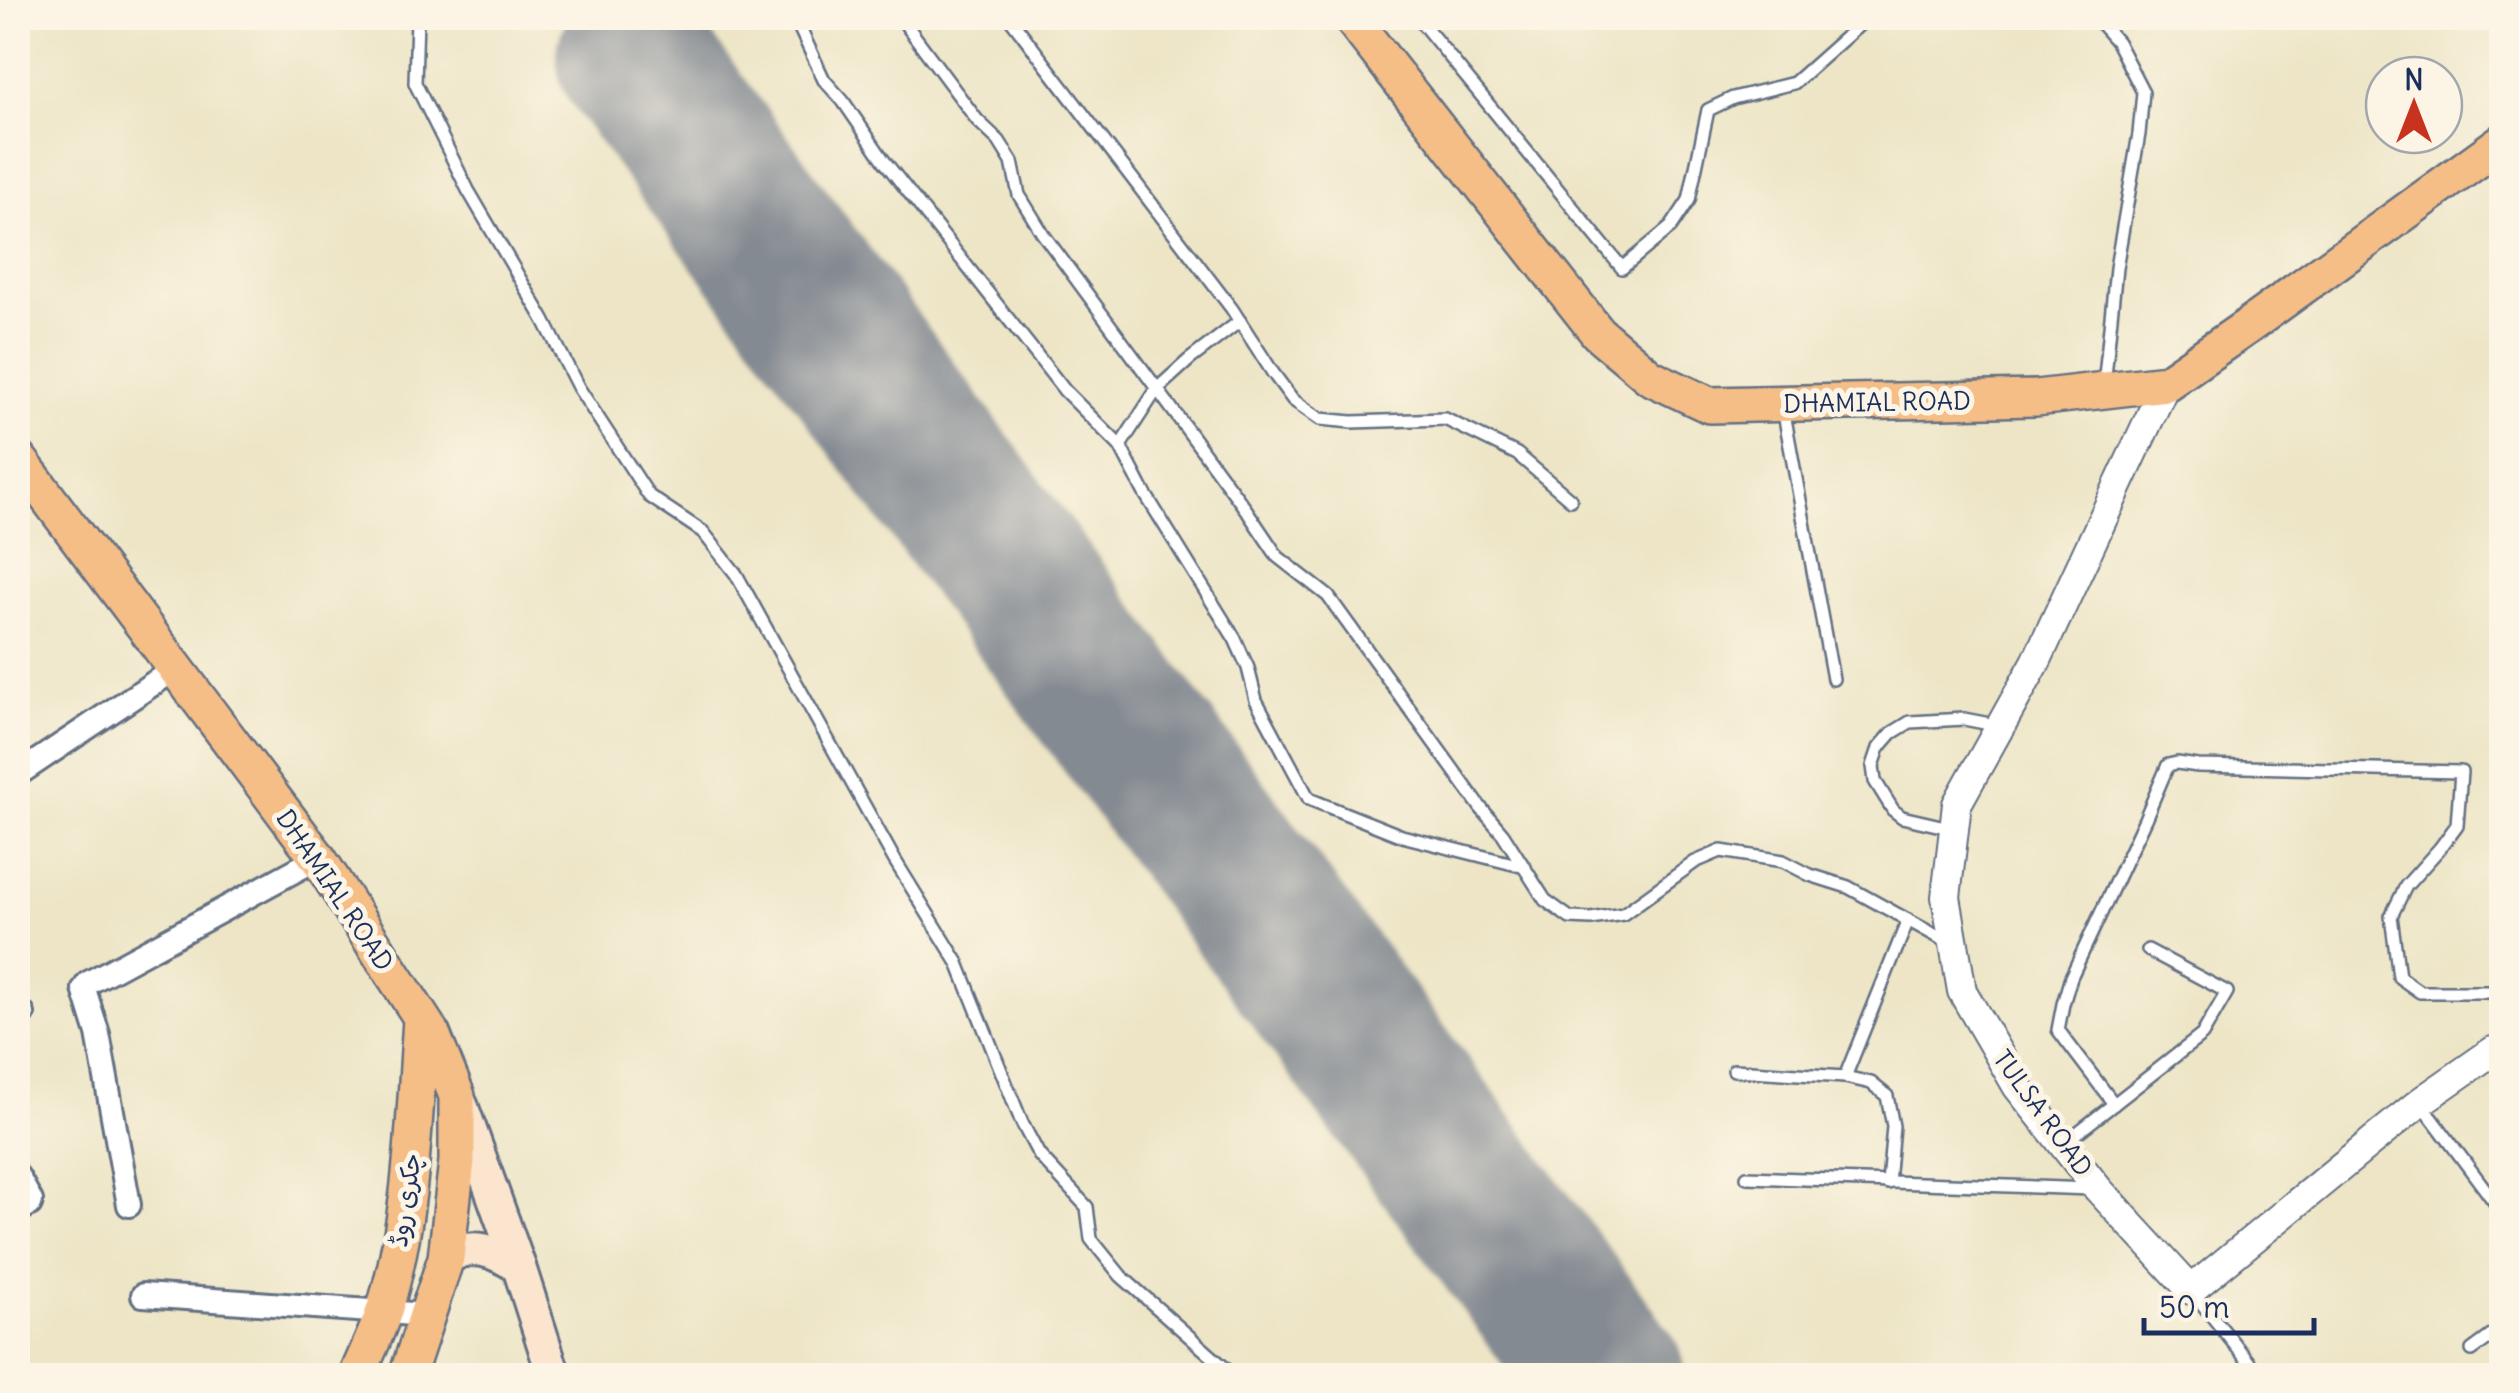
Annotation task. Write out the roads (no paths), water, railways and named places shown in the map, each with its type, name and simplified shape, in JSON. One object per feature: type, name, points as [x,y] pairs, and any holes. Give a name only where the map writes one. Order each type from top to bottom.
[{"type":"main road","name":"DHAMIAL ROAD","points":[[1350,18],[1598,334],[1650,376],[1709,406],[2036,398],[2166,383],[2502,142]]},
{"type":"main road","name":"DHAMIAL ROAD","points":[[18,458],[318,858],[432,1034],[519,1267],[554,1376]]},
{"type":"main road","name":"چکری روڈ","points":[[357,1376],[384,1312],[399,1246],[414,1138],[421,1018]]},
{"type":"main road","name":"چکری روڈ","points":[[407,1376],[446,1258],[457,1161],[457,1096]]},
{"type":"main road","points":[[446,1258],[480,1248],[519,1267]]},
{"type":"street","name":"TULSA ROAD","points":[[2166,383],[2036,662],[1957,804],[1946,896],[1962,991],[2017,1086],[2098,1189],[2191,1290]]},
{"type":"street","points":[[18,774],[175,669]]},
{"type":"street","points":[[129,1205],[98,1034],[84,989],[88,983],[318,858]]},
{"type":"street","points":[[2191,1290],[2420,1102],[2494,1051],[2502,1050]]},
{"type":"street","points":[[18,1177],[31,1201],[18,1211]]},
{"type":"street","points":[[142,1295],[428,1314]]},
{"type":"lane","points":[[417,18],[415,83],[468,190],[578,387],[649,496],[704,532],[736,574],[894,859],[958,963],[1022,1123],[1039,1154],[1087,1207],[1090,1239],[1121,1276],[1234,1376]]},
{"type":"lane","points":[[795,18],[824,80],[885,162],[1065,392],[1120,446],[1235,639],[1256,700],[1310,799],[1402,836],[1524,866]]},
{"type":"lane","points":[[901,18],[977,120],[999,140],[1012,162],[1019,195],[1043,234],[1278,558],[1328,596],[1545,900],[1570,918],[1622,914],[1695,862],[1721,852],[1784,861],[1810,875],[1848,887],[1955,946]]},
{"type":"lane","points":[[1010,18],[1240,321],[1293,400],[1320,419],[1444,420],[1463,426],[1517,454],[1570,500]]},
{"type":"lane","points":[[1418,18],[1622,268],[1671,227],[1689,200],[1708,110],[1733,98],[1794,83],[1867,18]]},
{"type":"lane","points":[[2096,18],[2117,42],[2142,92],[2103,390]]},
{"type":"lane","points":[[1120,446],[1157,389],[1240,321]]},
{"type":"lane","points":[[1782,404],[1832,679]]},
{"type":"lane","points":[[1954,829],[1892,810],[1875,781],[1873,766],[1878,748],[1910,722],[1964,719],[2000,726]]},
{"type":"lane","points":[[2114,1104],[2058,1030],[2072,977],[2168,765],[2461,772],[2457,825],[2406,886],[2391,916],[2399,977],[2420,992],[2502,992]]},
{"type":"lane","points":[[1845,1076],[1908,920]]},
{"type":"lane","points":[[2063,1144],[2202,1035],[2227,992],[2148,950]]},
{"type":"lane","points":[[1734,1070],[1845,1076],[1871,1082],[1887,1096],[1892,1126],[1888,1183]]},
{"type":"lane","points":[[2420,1102],[2502,1212]]},
{"type":"lane","points":[[1746,1177],[2098,1189]]},
{"type":"lane","points":[[2191,1290],[2260,1376]]},
{"type":"lane","points":[[2472,1350],[2502,1328]]}]
